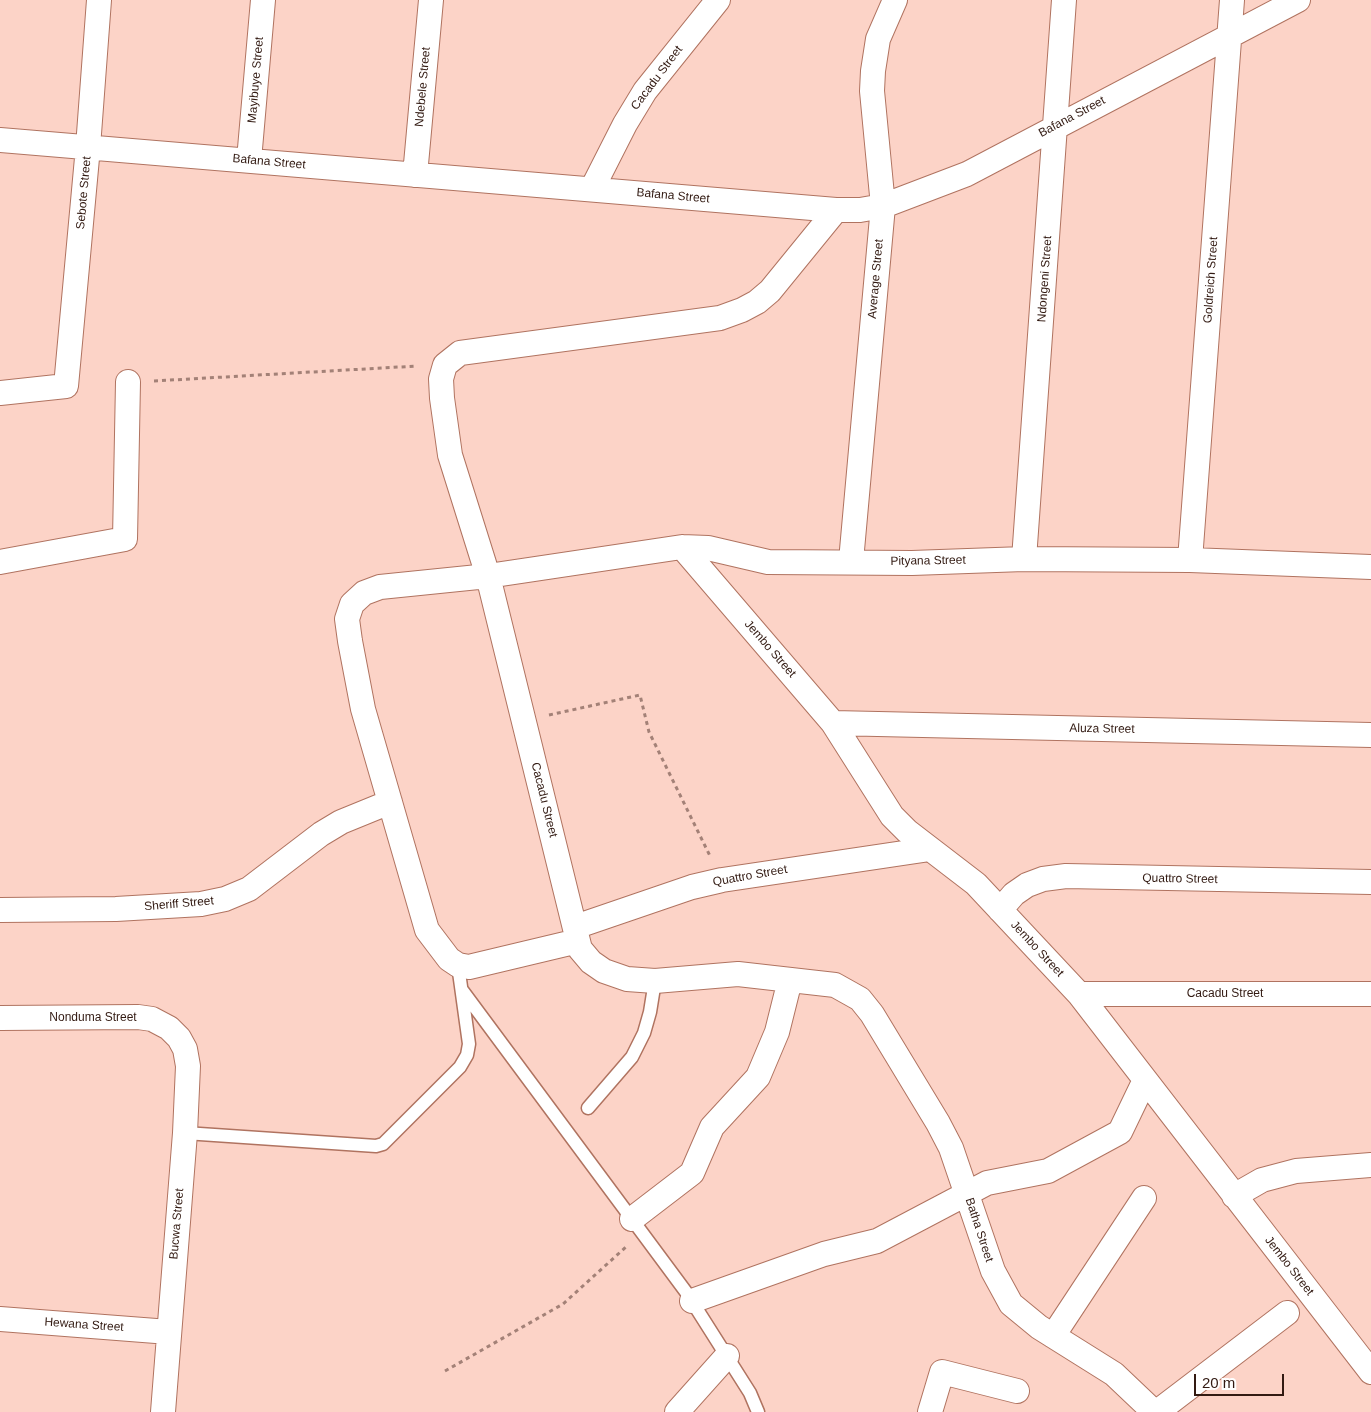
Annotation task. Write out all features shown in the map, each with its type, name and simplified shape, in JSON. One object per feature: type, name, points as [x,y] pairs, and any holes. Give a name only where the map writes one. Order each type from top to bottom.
[{"type":"street","name":"Sebote Street","points":[[0,393],[66,386],[88,147],[99,0]]},
{"type":"street","name":"Mayibuye Street","points":[[249,160],[263,0]]},
{"type":"street","name":"Ndebele Street","points":[[415,175],[430,0]]},
{"type":"street","name":"Cacadu Street","points":[[592,189],[625,124],[644,92],[718,0]]},
{"type":"street","name":"Average Street","points":[[851,561],[883,206],[872,91],[873,71],[878,39],[895,0]]},
{"type":"street","name":"Ndongeni Street","points":[[1024,558],[1064,0]]},
{"type":"street","name":"Goldreich Street","points":[[1190,560],[1232,0]]},
{"type":"street","name":"Bafana Street","points":[[0,140],[836,210],[860,210],[883,206],[967,174],[1056,125],[1298,0]]},
{"type":"street","points":[[444,365],[460,353],[720,318],[742,310],[770,291],[836,210]]},
{"type":"street","name":"Cacadu Street","points":[[444,365],[441,379],[442,398],[450,455],[488,576],[580,949],[591,962],[604,972],[627,979],[654,980],[738,974],[835,985],[860,999]]},
{"type":"street","points":[[0,562],[125,539],[128,382]]},
{"type":"street","name":"Pityana Street","points":[[458,965],[449,959],[427,930],[360,689],[347,619],[352,604],[364,593],[380,587],[488,576],[682,547],[708,548],[768,562],[912,562],[1024,558],[1190,560],[1371,567]]},
{"type":"street","name":"Jembo Street","points":[[682,547],[833,722],[892,816],[930,849],[964,874],[1079,994],[1371,1372]]},
{"type":"street","name":"Aluza Street","points":[[833,722],[1371,735]]},
{"type":"street","name":"Sheriff Street","points":[[0,910],[201,904],[225,899],[249,888],[340,822],[390,802]]},
{"type":"street","name":"Quattro Street","points":[[458,965],[470,967],[576,934],[692,887],[722,880],[930,849]]},
{"type":"street","name":"Quattro Street","points":[[1000,910],[1014,894],[1027,885],[1043,879],[1066,876],[1371,882]]},
{"type":"street","points":[[637,1226],[692,1173],[712,1127],[758,1077],[777,1032],[790,980]]},
{"type":"street","name":"Cacadu Street","points":[[1079,994],[1371,994]]},
{"type":"street","name":"Batha Street","points":[[860,999],[872,1014],[951,1148],[1002,1291],[1021,1315],[1114,1374],[1155,1412]]},
{"type":"street","name":"Nonduma Street","points":[[0,1018],[138,1017],[160,1023],[179,1038]]},
{"type":"street","name":"Bucwa Street","points":[[163,1412],[185,1133],[188,1066],[185,1049],[179,1038]]},
{"type":"street","points":[[692,1301],[824,1254],[877,1241],[987,1183],[1048,1171],[1120,1132],[1145,1080]]},
{"type":"street","points":[[1234,1196],[1262,1180],[1296,1171],[1371,1165]]},
{"type":"street","points":[[1053,1336],[1144,1198]]},
{"type":"street","points":[[1155,1412],[1287,1313]]},
{"type":"street","name":"Hewana Street","points":[[0,1319],[169,1332]]},
{"type":"street","points":[[677,1412],[727,1356]]},
{"type":"street","points":[[930,1412],[942,1372],[1017,1391]]},
{"type":"lane","points":[[185,1133],[376,1146],[383,1144],[460,1067],[467,1055],[469,1044],[458,965]]},
{"type":"lane","points":[[588,1108],[632,1056],[644,1033],[650,1012],[654,980]]},
{"type":"lane","points":[[462,990],[692,1301],[750,1392],[758,1412]]},
{"type":"path","points":[[128,382],[444,365]]},
{"type":"path","points":[[524,720],[640,695],[649,732],[722,880]]},
{"type":"path","points":[[445,1371],[563,1304],[637,1226]]}]
